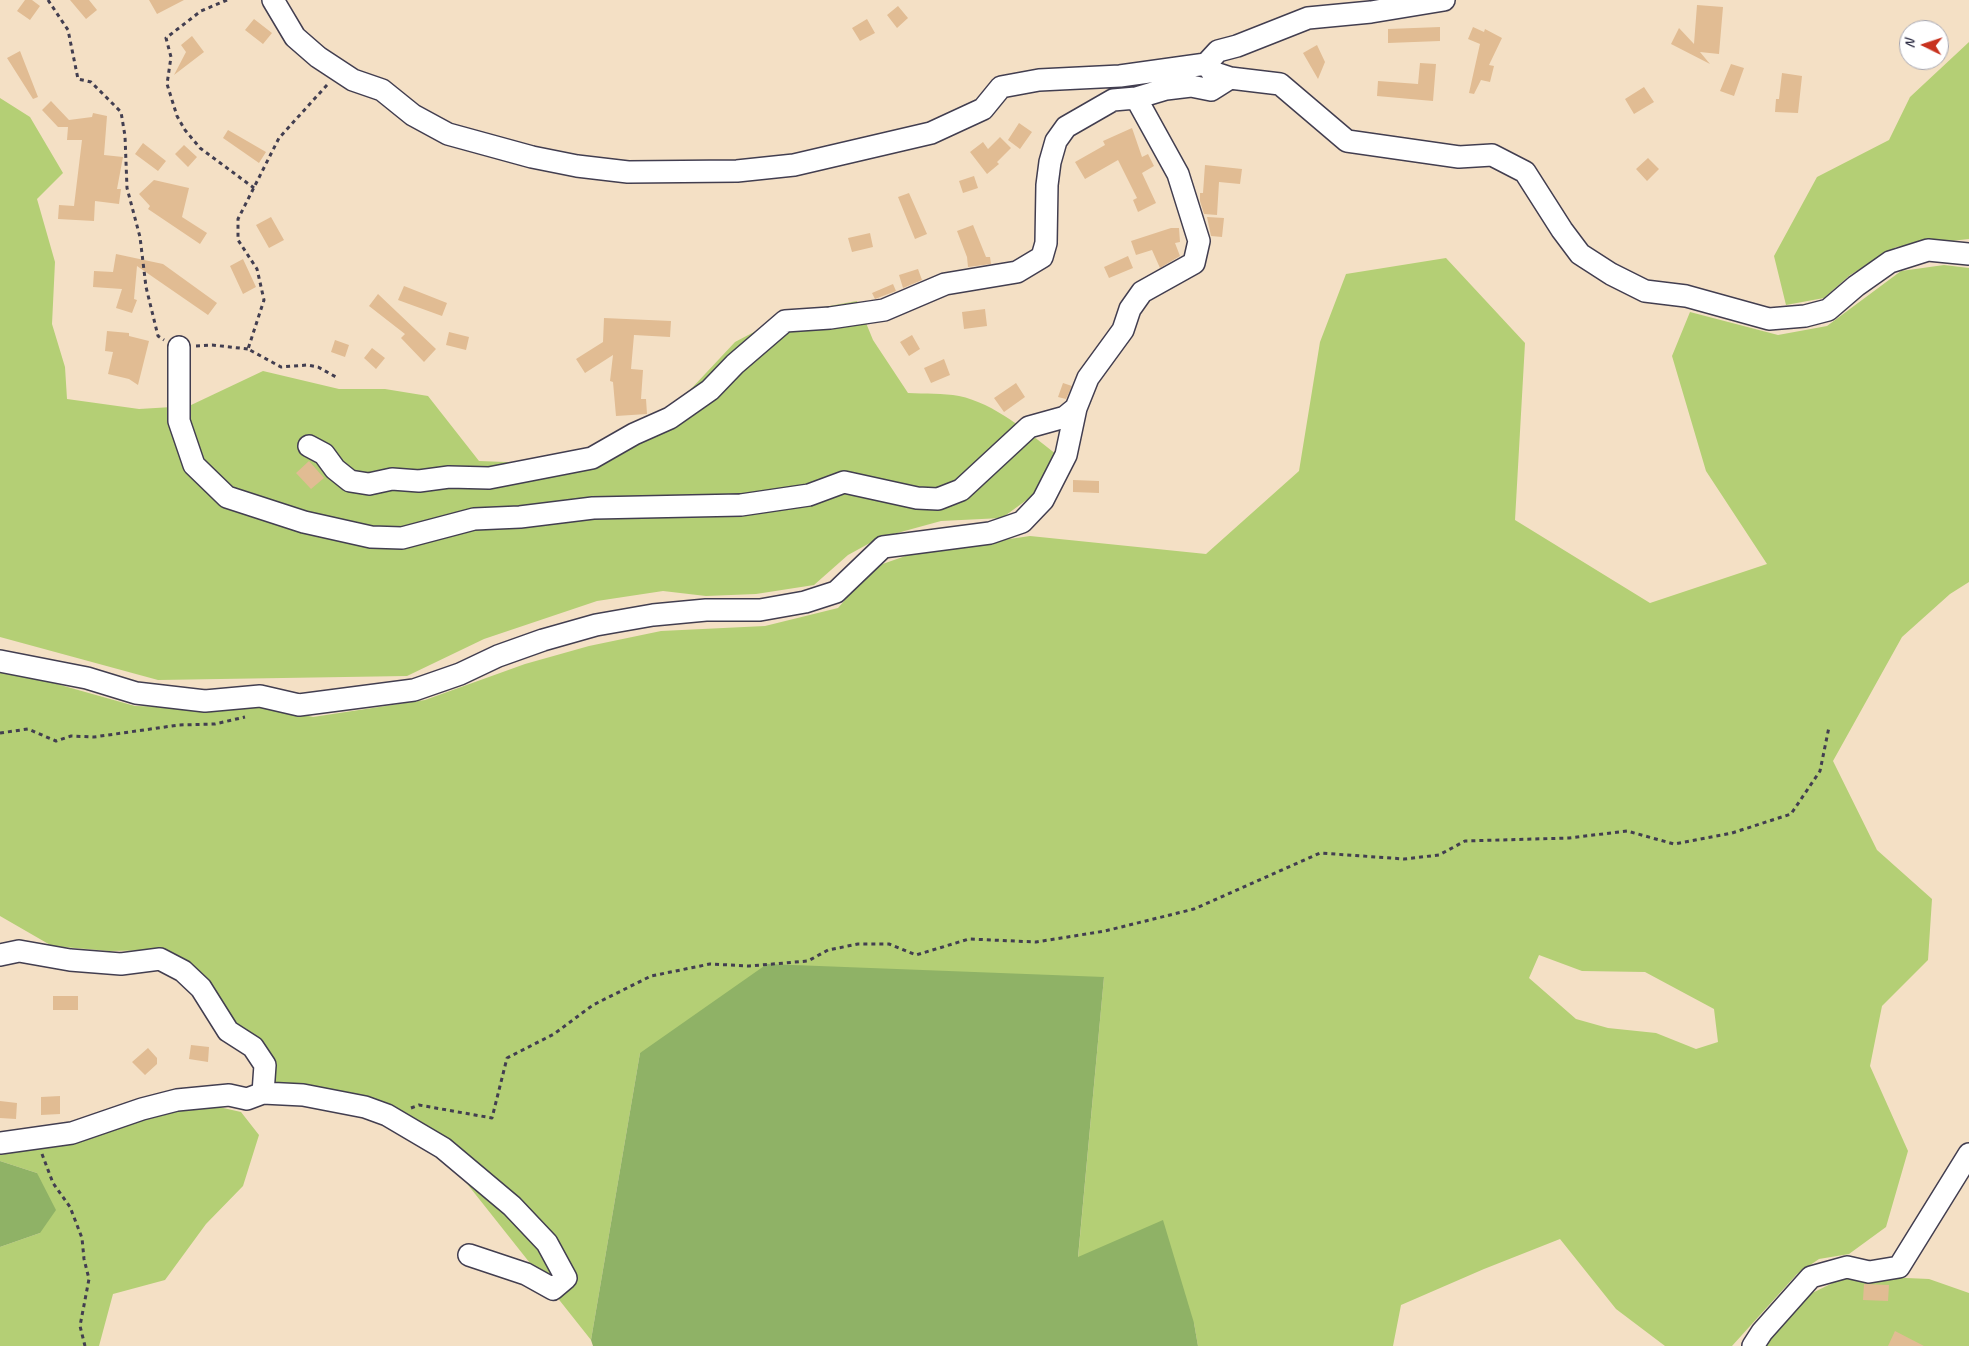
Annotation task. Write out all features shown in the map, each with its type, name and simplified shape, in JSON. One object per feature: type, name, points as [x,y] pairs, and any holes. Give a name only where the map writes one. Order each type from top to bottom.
[{"type":"street","points":[[273,0],[295,37],[318,58],[353,80],[382,90],[413,115],[448,134],[532,157],[577,166],[628,172],[737,172],[794,165],[931,133],[983,109],[1001,87],[1039,80],[1120,76],[1206,64],[1218,51],[1237,46],[1308,18],[1372,12],[1444,0]]},
{"type":"street","points":[[1206,64],[1212,72],[1230,78],[1280,84],[1347,141],[1459,157],[1492,155],[1525,172],[1562,230],[1580,254],[1611,274],[1645,291],[1686,296],[1769,319],[1805,316],[1828,310],[1856,286],[1890,262],[1928,250],[1969,254]]},
{"type":"street","points":[[309,446],[324,454],[335,469],[350,481],[369,484],[392,479],[419,481],[449,477],[489,478],[592,458],[634,434],[670,418],[710,390],[735,364],[784,321],[830,318],[884,310],[945,284],[1017,272],[1042,257],[1046,243],[1047,185],[1056,141],[1066,127],[1113,100],[1136,98],[1166,89],[1190,86],[1211,90],[1230,78]]},
{"type":"street","points":[[0,661],[87,678],[136,693],[205,701],[260,696],[299,706],[414,690],[460,674],[498,656],[596,625],[653,615],[706,610],[760,610],[805,602],[836,592],[883,547],[990,533],[1022,522],[1043,500],[1066,455],[1076,408],[1088,378],[1123,330],[1130,309],[1142,292],[1194,263],[1199,241],[1178,174],[1136,98]]},
{"type":"street","points":[[179,347],[179,421],[194,465],[227,497],[312,524],[371,537],[402,538],[474,519],[520,518],[593,508],[741,505],[809,495],[844,482],[916,498],[938,499],[961,490],[1029,427],[1060,419],[1076,408]]},
{"type":"street","points":[[0,955],[19,951],[70,960],[121,964],[160,959],[183,971],[201,988],[228,1031],[252,1047],[265,1065],[263,1093]]},
{"type":"street","points":[[0,1143],[37,1140],[72,1133],[142,1109],[177,1100],[229,1095],[247,1099],[263,1093],[303,1095],[365,1107],[387,1115],[443,1148],[512,1206],[547,1243],[566,1278],[553,1289],[526,1274],[468,1255]]},
{"type":"street","points":[[1753,1346],[1767,1325],[1811,1277],[1847,1267],[1869,1272],[1899,1267],[1969,1154]]},
{"type":"path","points":[[48,0],[68,30],[78,78],[91,82],[121,112],[125,136],[127,188],[140,237],[146,287],[158,336],[179,347],[212,345],[248,349],[281,367],[307,365],[318,367],[336,377]]},
{"type":"path","points":[[227,0],[201,11],[166,38],[171,57],[167,84],[177,116],[200,148],[254,188]]},
{"type":"path","points":[[248,349],[264,300],[257,269],[238,240],[238,219],[279,138],[340,72]]},
{"type":"path","points":[[0,733],[28,729],[56,741],[71,736],[94,737],[179,725],[214,724],[252,716]]},
{"type":"path","points":[[387,1115],[419,1105],[492,1118],[507,1058],[554,1034],[592,1005],[651,976],[710,964],[749,966],[808,961],[828,950],[858,944],[889,944],[916,955],[970,939],[1036,942],[1105,931],[1194,909],[1320,853],[1404,859],[1439,855],[1465,841],[1569,838],[1626,831],[1674,844],[1732,833],[1791,814],[1820,771],[1829,727]]},
{"type":"path","points":[[37,1140],[53,1182],[70,1207],[82,1238],[84,1259],[90,1279],[80,1326],[85,1346]]},
{"type":"green space","points":[[1969,42],[1969,239],[1896,247],[1850,275],[1824,298],[1786,305],[1774,256],[1817,177],[1889,140],[1910,97],[1939,70],[1949,70],[1949,61]]},
{"type":"green space","points":[[0,98],[30,117],[63,173],[37,199],[55,262],[52,324],[65,367],[67,399],[139,409],[189,406],[263,371],[339,389],[385,389],[428,396],[479,461],[559,464],[665,409],[691,389],[735,342],[790,313],[857,301],[873,340],[908,393],[953,395],[985,405],[1011,420],[1056,454],[1032,496],[1002,518],[941,521],[879,538],[848,555],[814,585],[756,594],[706,596],[663,591],[597,601],[484,639],[407,676],[158,680],[0,637]]},
{"type":"green space","points":[[1446,258],[1525,343],[1515,520],[1650,603],[1767,564],[1706,471],[1672,356],[1690,312],[1778,335],[1827,326],[1901,271],[1944,265],[1969,268],[1969,582],[1950,594],[1902,637],[1833,761],[1877,850],[1932,899],[1928,960],[1882,1006],[1870,1066],[1908,1151],[1886,1227],[1849,1254],[1819,1259],[1797,1274],[1732,1346],[1665,1346],[1616,1309],[1560,1239],[1401,1305],[1393,1346],[1198,1346],[1194,1323],[1078,1258],[1104,977],[640,1053],[591,1340],[422,1127],[268,1087],[243,1030],[161,950],[109,951],[52,946],[0,916],[0,668],[135,706],[205,708],[267,706],[313,717],[425,700],[525,664],[589,646],[661,631],[765,626],[838,608],[874,567],[914,553],[1030,536],[1206,554],[1299,471],[1320,342],[1346,274]],"holes":[[[1539,955],[1582,971],[1645,972],[1714,1009],[1718,1042],[1696,1049],[1656,1033],[1608,1028],[1576,1019],[1529,978]]]},
{"type":"green space","points":[[767,964],[1104,977],[1078,1257],[1163,1220],[1194,1323],[1198,1346],[593,1346],[591,1340],[640,1053]]},
{"type":"green space","points":[[210,1105],[241,1112],[259,1135],[243,1186],[206,1224],[165,1280],[113,1294],[99,1346],[0,1346],[0,1247],[40,1233],[37,1173],[0,1161],[0,1155],[40,1147],[165,1109]]},
{"type":"green space","points":[[0,1161],[37,1173],[56,1210],[40,1233],[0,1247]]},
{"type":"green space","points":[[1843,1278],[1929,1279],[1969,1293],[1969,1346],[1765,1346],[1806,1296]]},
{"type":"building","points":[[25,0],[32,0],[40,6],[30,20],[17,11]]},
{"type":"building","points":[[70,0],[89,0],[97,10],[86,19]]},
{"type":"building","points":[[149,0],[184,0],[157,14]]},
{"type":"building","points":[[1697,5],[1723,7],[1719,54],[1700,52],[1710,64],[1671,44],[1679,28],[1694,44]]},
{"type":"building","points":[[898,6],[908,18],[897,28],[887,15]]},
{"type":"building","points":[[254,19],[272,33],[263,44],[245,30]]},
{"type":"building","points":[[867,19],[875,33],[860,41],[852,28]]},
{"type":"building","points":[[1440,27],[1440,41],[1388,43],[1388,29]]},
{"type":"building","points":[[1473,27],[1484,32],[1485,29],[1502,38],[1489,65],[1494,66],[1490,82],[1481,80],[1474,94],[1469,93],[1480,44],[1468,39]]},
{"type":"building","points":[[192,36],[204,52],[174,75],[186,52],[181,45]]},
{"type":"building","points":[[1317,45],[1325,62],[1318,79],[1303,53]]},
{"type":"building","points":[[20,51],[38,97],[33,99],[7,58]]},
{"type":"building","points":[[1420,63],[1436,64],[1433,101],[1377,96],[1378,81],[1418,84]]},
{"type":"building","points":[[1731,64],[1744,68],[1734,96],[1720,91]]},
{"type":"building","points":[[1782,73],[1802,76],[1798,113],[1775,112],[1776,99],[1779,99]]},
{"type":"building","points":[[1644,87],[1654,102],[1634,114],[1625,99]]},
{"type":"building","points":[[51,101],[69,120],[92,117],[93,113],[107,116],[104,155],[123,157],[117,189],[121,189],[119,204],[95,201],[94,221],[58,219],[59,205],[74,206],[82,140],[67,140],[68,127],[58,127],[42,110]]},
{"type":"building","points":[[1019,123],[1032,132],[1020,149],[1008,140]]},
{"type":"building","points":[[1132,128],[1142,157],[1148,154],[1154,166],[1142,173],[1156,203],[1138,212],[1133,200],[1137,198],[1118,160],[1085,179],[1075,162],[1105,145],[1103,141]]},
{"type":"building","points":[[228,130],[266,152],[259,163],[223,138]]},
{"type":"building","points":[[1000,137],[1011,148],[997,162],[999,164],[987,174],[970,152],[983,142],[988,149]]},
{"type":"building","points":[[143,143],[166,161],[158,171],[135,154]]},
{"type":"building","points":[[184,145],[197,157],[188,167],[175,154]]},
{"type":"building","points":[[1648,158],[1659,169],[1647,181],[1636,169]]},
{"type":"building","points":[[1205,165],[1242,169],[1240,184],[1219,182],[1217,215],[1204,214],[1200,201],[1200,193],[1203,193]]},
{"type":"building","points":[[974,176],[978,188],[963,193],[959,181]]},
{"type":"building","points":[[154,180],[189,188],[182,217],[207,233],[200,244],[148,209],[150,206],[139,194]]},
{"type":"building","points":[[909,193],[927,234],[915,239],[898,197]]},
{"type":"building","points":[[271,217],[284,240],[269,248],[256,225]]},
{"type":"building","points":[[1207,217],[1224,218],[1222,237],[1211,236]]},
{"type":"building","points":[[973,225],[986,257],[990,257],[991,264],[968,267],[967,257],[957,231]]},
{"type":"building","points":[[1171,228],[1179,228],[1180,242],[1175,243],[1180,256],[1160,268],[1152,250],[1136,255],[1131,241]]},
{"type":"building","points":[[870,233],[873,247],[852,252],[848,238]]},
{"type":"building","points":[[116,254],[163,264],[217,303],[208,315],[137,266],[134,299],[137,300],[132,313],[116,308],[122,289],[93,287],[94,271],[113,272]]},
{"type":"building","points":[[1128,256],[1133,268],[1109,278],[1104,267]]},
{"type":"building","points":[[243,259],[256,287],[243,294],[230,266]]},
{"type":"building","points":[[918,269],[922,280],[903,288],[899,275]]},
{"type":"building","points":[[893,284],[896,291],[875,299],[872,293]]},
{"type":"building","points":[[404,286],[447,303],[442,316],[398,300]]},
{"type":"building","points":[[378,294],[436,349],[424,362],[401,338],[405,334],[369,306]]},
{"type":"building","points":[[985,309],[987,326],[964,329],[962,312]]},
{"type":"building","points":[[604,318],[671,321],[670,337],[634,335],[631,369],[643,370],[641,399],[646,399],[647,414],[616,416],[613,382],[610,381],[613,355],[585,373],[576,359],[603,342]]},
{"type":"building","points":[[107,331],[129,333],[129,336],[149,341],[138,385],[129,379],[108,374],[113,352],[105,351]]},
{"type":"building","points":[[449,332],[469,337],[466,350],[446,345]]},
{"type":"building","points":[[912,335],[920,349],[909,356],[900,342]]},
{"type":"building","points":[[335,340],[349,345],[345,357],[331,352]]},
{"type":"building","points":[[372,348],[385,358],[376,369],[364,358]]},
{"type":"building","points":[[944,359],[950,375],[931,383],[924,368]]},
{"type":"building","points":[[1016,383],[1025,397],[1004,412],[994,398]]},
{"type":"building","points":[[1063,383],[1072,386],[1066,399],[1058,397]]},
{"type":"building","points":[[309,461],[324,478],[311,489],[296,473]]},
{"type":"building","points":[[1073,480],[1099,481],[1099,493],[1073,492]]},
{"type":"building","points":[[53,996],[78,996],[78,1010],[53,1010]]},
{"type":"building","points":[[191,1045],[209,1047],[208,1062],[189,1059]]},
{"type":"building","points":[[148,1048],[157,1058],[157,1064],[145,1075],[132,1062]]},
{"type":"building","points":[[60,1096],[60,1114],[41,1115],[41,1097]]},
{"type":"building","points":[[0,1101],[17,1103],[16,1119],[0,1118]]},
{"type":"building","points":[[1864,1284],[1889,1285],[1888,1301],[1863,1300]]},
{"type":"building","points":[[1895,1331],[1924,1346],[1888,1346]]}]
